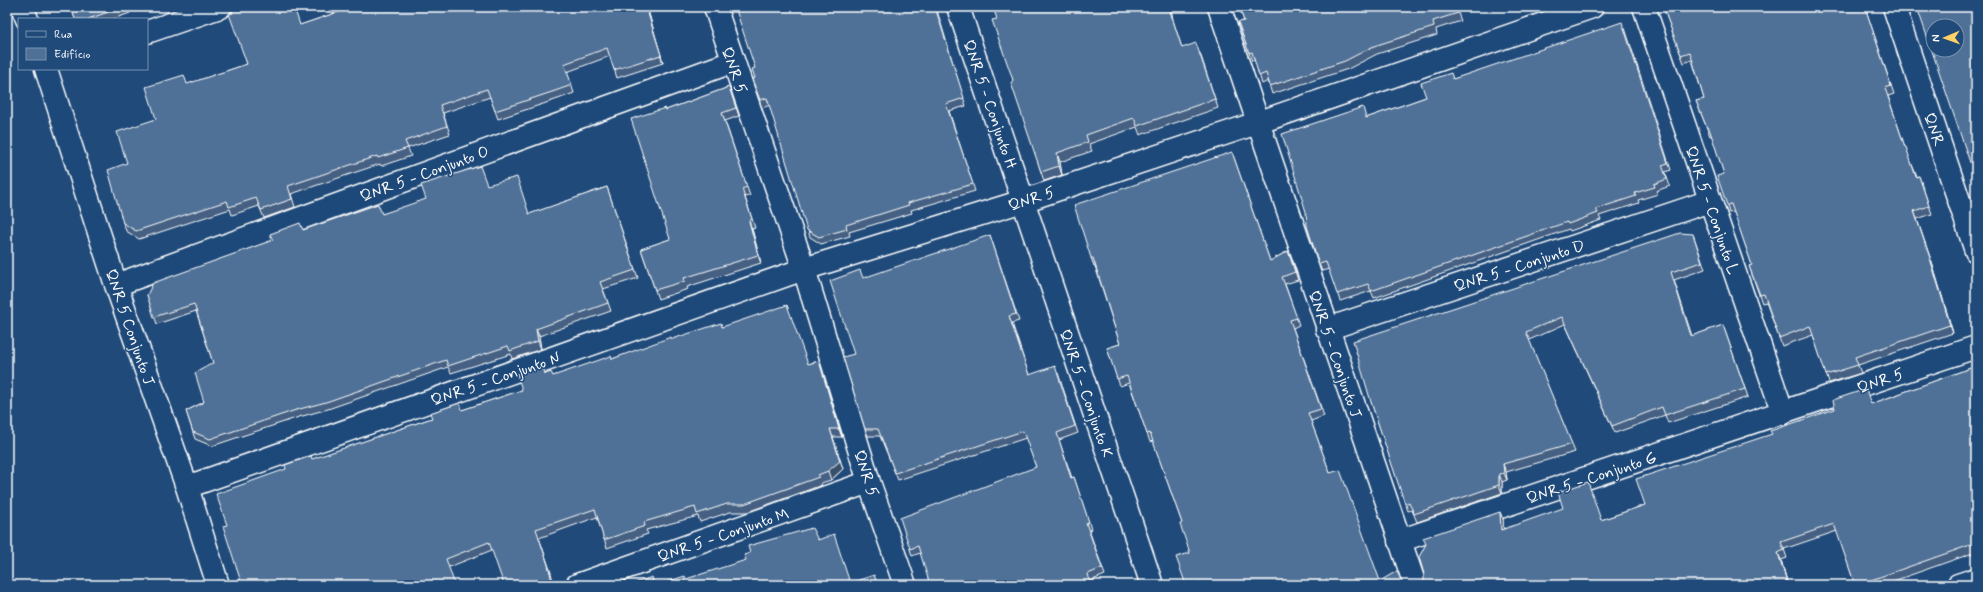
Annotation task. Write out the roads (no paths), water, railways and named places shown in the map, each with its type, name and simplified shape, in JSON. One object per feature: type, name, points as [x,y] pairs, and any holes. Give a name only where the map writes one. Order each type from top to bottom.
[{"type":"street","points":[[22,7],[27,18]]},
{"type":"street","points":[[148,32],[220,7]]},
{"type":"street","name":"QNR 5","points":[[715,7],[732,62],[804,269],[870,482],[905,585]]},
{"type":"street","name":"QNR 5 - Conjunto H","points":[[958,7],[1023,200]]},
{"type":"street","name":"QNR 5 - Conjunto J","points":[[1219,7],[1415,585]]},
{"type":"street","points":[[1258,123],[1592,7]]},
{"type":"street","name":"QNR 5 - Conjunto L","points":[[1644,7],[1783,413]]},
{"type":"street","name":"QNR","points":[[1894,7],[1976,251]]},
{"type":"street","name":"QNR 5 - Conjunto O","points":[[116,285],[732,62]]},
{"type":"street","name":"QNR 5 Conjunto J","points":[[46,70],[116,285],[187,487],[218,585]]},
{"type":"street","name":"QNR 5","points":[[804,269],[1023,200],[1258,123]]},
{"type":"street","name":"QNR 5 - Conjunto K","points":[[1023,200],[1152,585]]},
{"type":"street","name":"QNR 5 - Conjunto D","points":[[1327,329],[1710,201]]},
{"type":"street","name":"QNR 5 - Conjunto N","points":[[187,487],[804,269]]},
{"type":"street","name":"QNR 5","points":[[1783,413],[1976,348]]},
{"type":"street","name":"QNR 5 - Conjunto G","points":[[1399,541],[1783,413]]},
{"type":"street","name":"QNR 5 - Conjunto M","points":[[577,585],[870,482]]},
{"type":"street","points":[[1958,585],[1976,579]]}]
